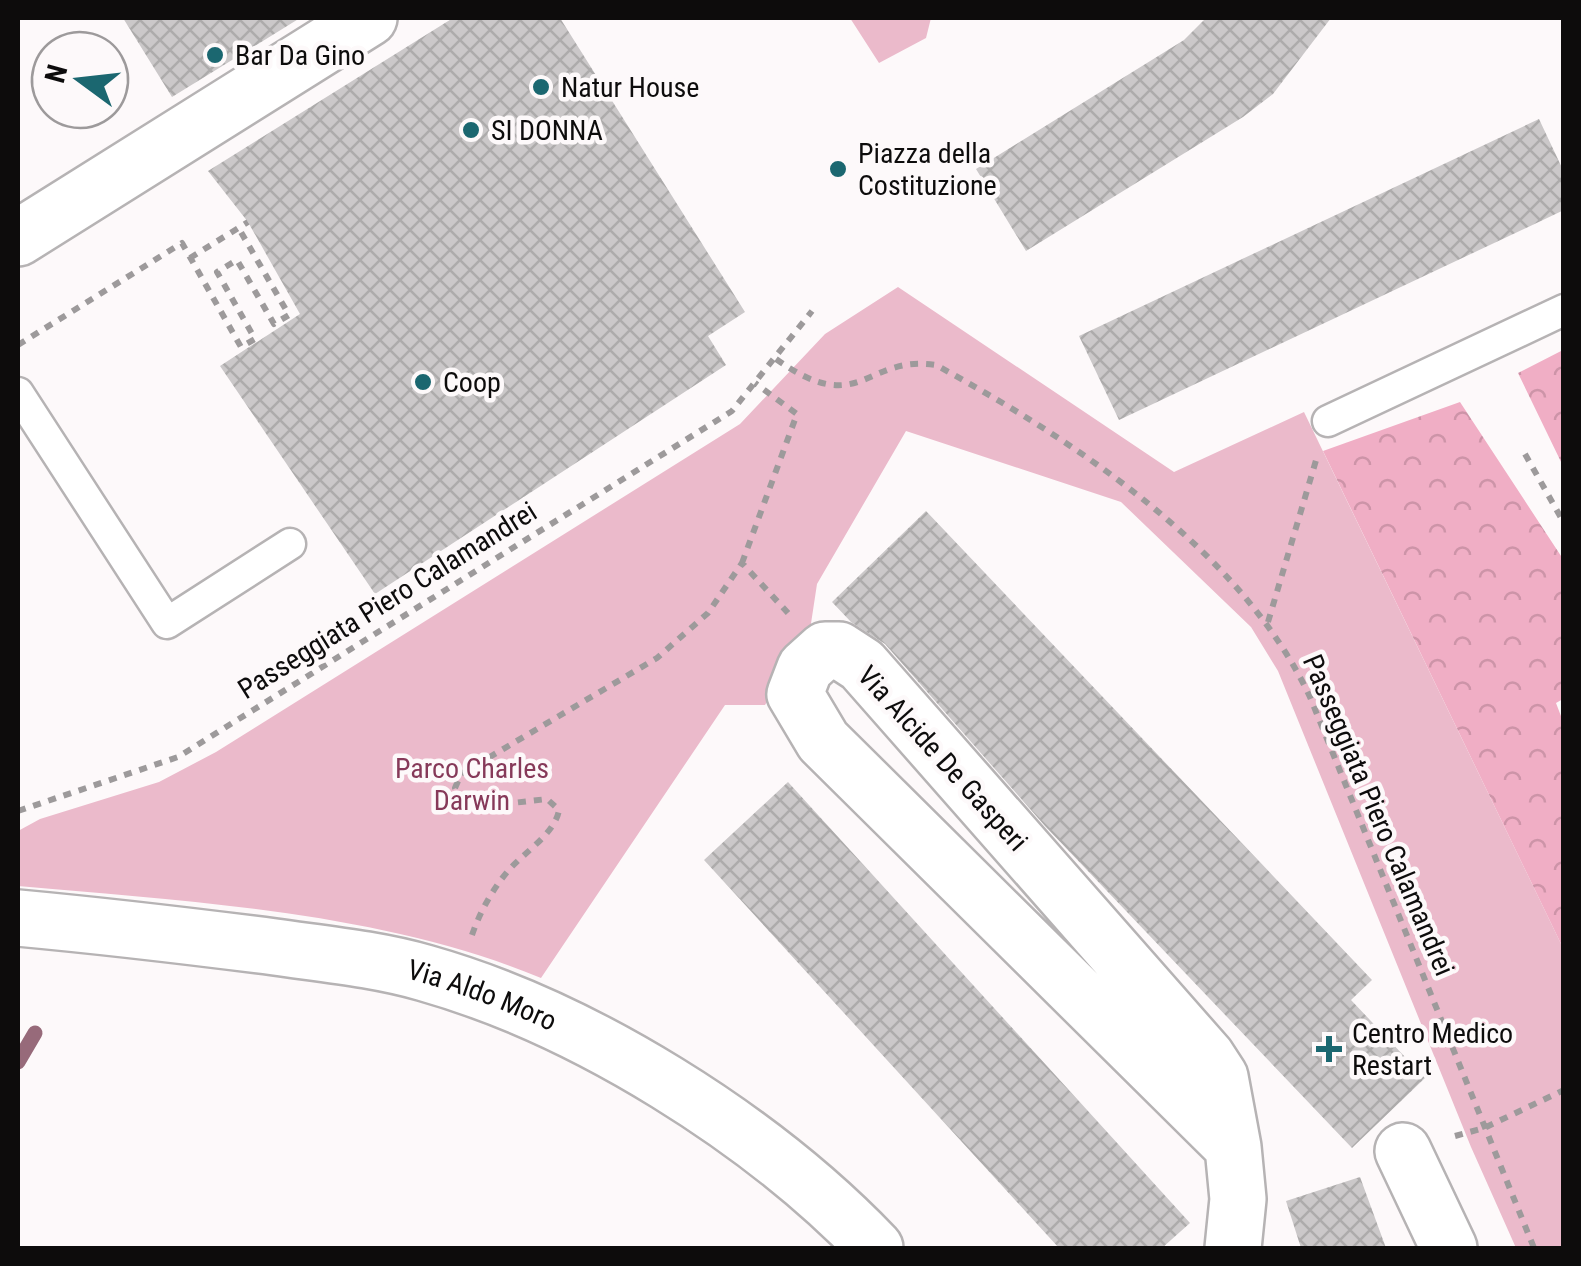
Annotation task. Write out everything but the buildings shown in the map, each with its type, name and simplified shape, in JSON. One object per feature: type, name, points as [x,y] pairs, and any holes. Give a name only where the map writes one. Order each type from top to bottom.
[{"type":"street","points":[[18,238],[369,18]]},
{"type":"street","name":"Via Alcide De Gasperi","points":[[816,656],[825,650],[839,650],[862,665],[1207,1057],[1220,1077],[1233,1146],[1238,1199],[1233,1248]]},
{"type":"street","points":[[816,656],[799,680],[795,694],[823,741],[1233,1146]]},
{"type":"street","name":"Via Aldo Moro","points":[[18,918],[321,954],[422,972],[501,1000],[608,1052],[721,1120],[786,1167],[875,1248]]},
{"type":"street","points":[[1403,1151],[1449,1248]]},
{"type":"lane","points":[[1328,421],[1564,310]]},
{"type":"lane","points":[[18,392],[167,623],[290,544]]},
{"type":"path","points":[[190,258],[248,222]]},
{"type":"path","points":[[18,346],[182,243],[241,347],[255,338],[217,272],[238,260],[274,324],[289,315],[238,227]]},
{"type":"path","name":"Passeggiata Piero Calamandrei","points":[[18,811],[178,757],[732,410],[812,312]]},
{"type":"path","name":"Passeggiata Piero Calamandrei","points":[[776,359],[804,379],[828,386],[860,382],[914,363],[936,364],[1129,489],[1212,562],[1268,623],[1310,697],[1534,1248]]},
{"type":"path","points":[[470,940],[491,895],[552,825],[559,810],[547,799],[487,806],[463,803],[455,788],[461,774],[667,651],[708,613],[742,562],[797,414],[755,383]]},
{"type":"path","points":[[1268,623],[1328,421]]},
{"type":"path","points":[[1525,454],[1564,524]]},
{"type":"path","points":[[742,562],[777,596],[816,656]]},
{"type":"path","points":[[1403,1151],[1484,1128],[1564,1090]]},
{"type":"green space","points":[[850,18],[931,18],[926,38],[879,63]]},
{"type":"green space","name":"Parco Charles Darwin","points":[[898,287],[1174,472],[1304,412],[1563,948],[1563,1248],[1516,1248],[1471,1147],[1278,671],[1251,627],[1121,502],[906,431],[817,584],[810,630],[765,705],[725,705],[541,978],[480,956],[351,924],[216,904],[18,886],[18,831],[40,819],[159,782],[216,752],[740,424],[825,334]]},
{"type":"green space","points":[[1563,350],[1563,466],[1518,373]]},
{"type":"green space","points":[[1460,402],[1563,559],[1563,699],[1556,703],[1564,724],[1563,948],[1323,451]]},
{"type":"waterway","points":[[18,1062],[35,1033]]},
{"type":"place","name":"Bar Da Gino","points":[[215,55]]},
{"type":"place","name":"Natur House","points":[[541,87]]},
{"type":"place","name":"SI DONNA","points":[[471,130]]},
{"type":"place","name":"Piazza della Costituzione","points":[[838,169]]},
{"type":"place","name":"Coop","points":[[423,382]]},
{"type":"place","name":"Centro Medico Restart","points":[[1329,1049]]}]
